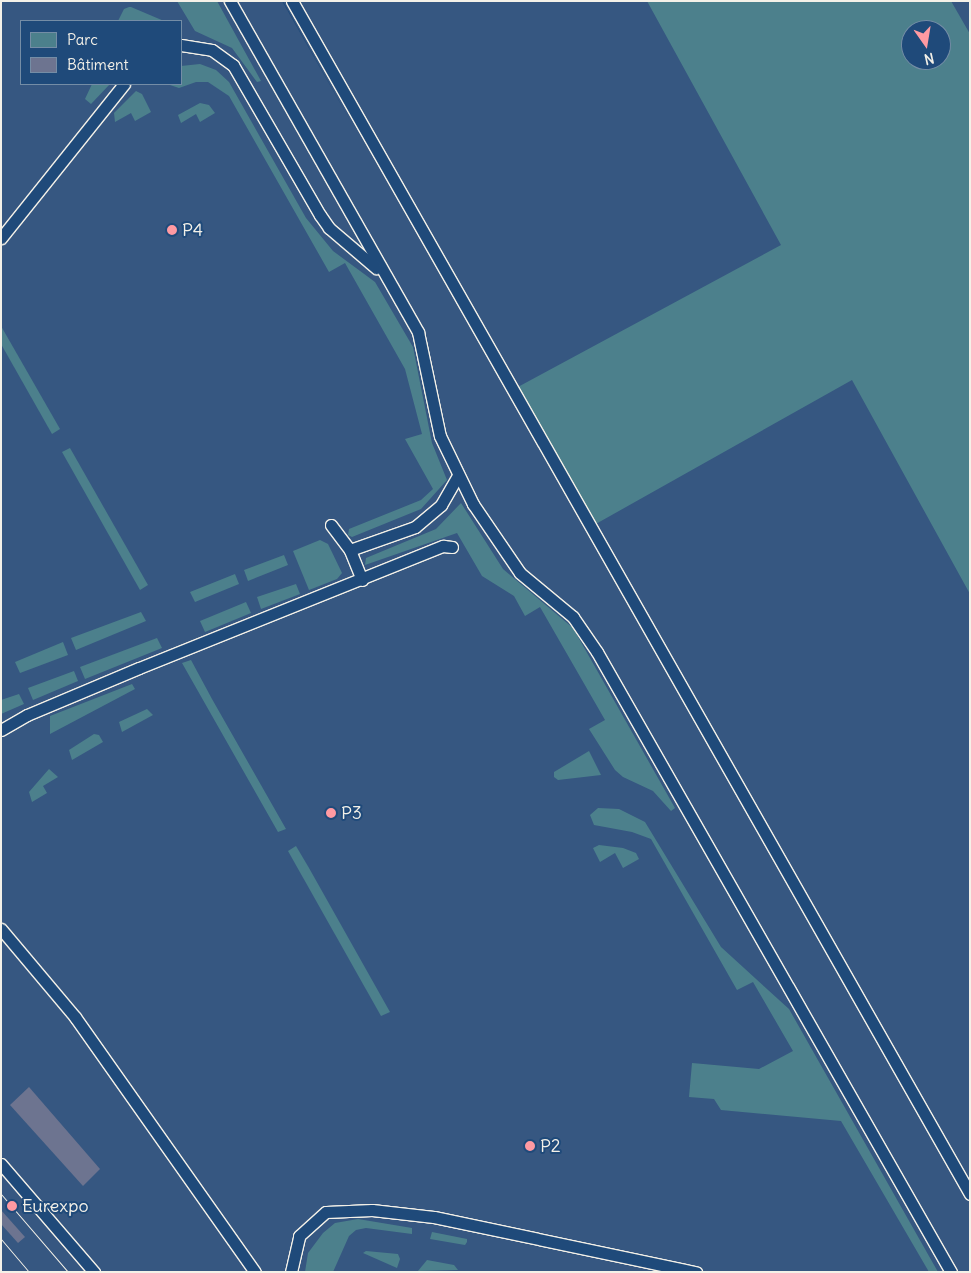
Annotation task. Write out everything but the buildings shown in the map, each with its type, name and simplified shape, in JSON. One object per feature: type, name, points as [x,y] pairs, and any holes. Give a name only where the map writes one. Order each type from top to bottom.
[{"type":"lane","points":[[230,1],[423,347],[440,436],[458,476],[520,573],[573,617],[597,652],[951,1272]]},
{"type":"lane","points":[[292,1],[970,1194]]},
{"type":"lane","points":[[182,45],[212,50],[233,65],[329,228],[383,274]]},
{"type":"lane","points":[[1,238],[123,85]]},
{"type":"lane","points":[[350,550],[415,528],[441,505],[458,476]]},
{"type":"lane","points":[[331,525],[350,550],[362,580]]},
{"type":"lane","points":[[1,730],[36,711],[443,546],[452,547]]},
{"type":"lane","points":[[1,929],[75,1018],[255,1272]]},
{"type":"lane","points":[[1,1164],[94,1272]]},
{"type":"lane","points":[[291,1272],[298,1236],[326,1212],[372,1210],[424,1216],[696,1272]]},
{"type":"shaded area","name":"Eurexpo","points":[[1,1],[282,1],[352,124],[283,1],[970,1],[970,1272],[1,1272]]},
{"type":"green space","points":[[177,1],[217,1],[261,81],[257,82],[232,48],[195,31]]},
{"type":"green space","points":[[647,1],[951,1],[970,34],[970,594],[852,380],[594,525],[516,388],[781,245]]},
{"type":"green space","points":[[131,7],[162,20],[118,20],[124,9]]},
{"type":"green space","points":[[200,64],[216,70],[229,82],[306,218],[333,251],[375,282],[413,347],[432,443],[447,480],[421,509],[352,537],[348,535],[349,529],[421,500],[433,489],[405,439],[422,434],[405,369],[345,263],[329,272],[229,96],[208,82],[196,82],[179,88],[170,85],[182,85],[182,66]]},
{"type":"green space","points":[[92,85],[109,85],[91,104],[85,99]]},
{"type":"green space","points":[[136,91],[142,94],[151,112],[135,121],[131,113],[115,122],[114,113]]},
{"type":"green space","points":[[200,103],[209,105],[215,113],[200,122],[196,114],[181,123],[178,115]]},
{"type":"green space","points":[[1,326],[60,429],[52,434],[1,344]]},
{"type":"green space","points":[[70,448],[148,585],[140,590],[62,452]]},
{"type":"green space","points":[[461,503],[503,569],[573,628],[675,808],[671,811],[653,791],[623,777],[615,770],[589,729],[605,720],[540,607],[525,616],[514,596],[482,576],[457,533],[365,565],[366,558],[436,529]]},
{"type":"green space","points":[[320,540],[328,544],[342,573],[337,579],[309,590],[293,551]]},
{"type":"green space","points":[[284,555],[288,565],[248,581],[244,570]]},
{"type":"green space","points":[[235,574],[239,584],[195,602],[190,592]]},
{"type":"green space","points":[[296,584],[300,594],[261,609],[257,597]]},
{"type":"green space","points":[[246,602],[251,613],[205,632],[200,621]]},
{"type":"green space","points":[[141,612],[146,621],[76,650],[71,638]]},
{"type":"green space","points":[[157,638],[162,648],[85,679],[80,667]]},
{"type":"green space","points":[[63,642],[68,655],[20,673],[15,662]]},
{"type":"green space","points":[[191,660],[286,829],[278,832],[182,663]]},
{"type":"green space","points":[[74,671],[78,681],[33,700],[28,688]]},
{"type":"green space","points":[[132,684],[135,689],[50,734],[50,716]]},
{"type":"green space","points":[[19,694],[24,704],[1,714],[1,700]]},
{"type":"green space","points":[[147,709],[153,715],[122,732],[119,722]]},
{"type":"green space","points":[[94,734],[99,735],[103,742],[72,760],[69,750]]},
{"type":"green space","points":[[589,751],[601,775],[558,780],[554,777],[554,772]]},
{"type":"green space","points":[[49,769],[58,777],[43,786],[47,793],[32,802],[29,792]]},
{"type":"green space","points":[[598,808],[619,809],[645,822],[721,947],[789,1009],[938,1272],[929,1272],[841,1121],[721,1110],[714,1099],[689,1097],[692,1063],[759,1069],[793,1051],[753,982],[737,990],[651,839],[632,832],[594,825],[590,815]]},
{"type":"green space","points":[[599,845],[623,848],[636,853],[639,859],[623,868],[615,853],[600,862],[593,848]]},
{"type":"green space","points":[[296,846],[390,1012],[381,1016],[288,851]]},
{"type":"green space","points":[[358,1219],[412,1228],[412,1234],[366,1228],[356,1230],[349,1236],[333,1272],[305,1272],[308,1253],[323,1233],[335,1223]]},
{"type":"green space","points":[[432,1232],[467,1239],[467,1242],[465,1245],[430,1239]]},
{"type":"green space","points":[[366,1251],[398,1254],[400,1259],[397,1268],[363,1253]]},
{"type":"green space","points":[[427,1260],[454,1265],[458,1270],[418,1271]]},
{"type":"tram line","points":[[1,1194],[68,1272]]},
{"type":"tram line","points":[[1,1239],[29,1272]]},
{"type":"place","name":"P4","points":[[172,230]]},
{"type":"place","name":"P3","points":[[331,813]]},
{"type":"place","name":"P2","points":[[530,1146]]},
{"type":"place","name":"Eurexpo","points":[[12,1206]]}]
